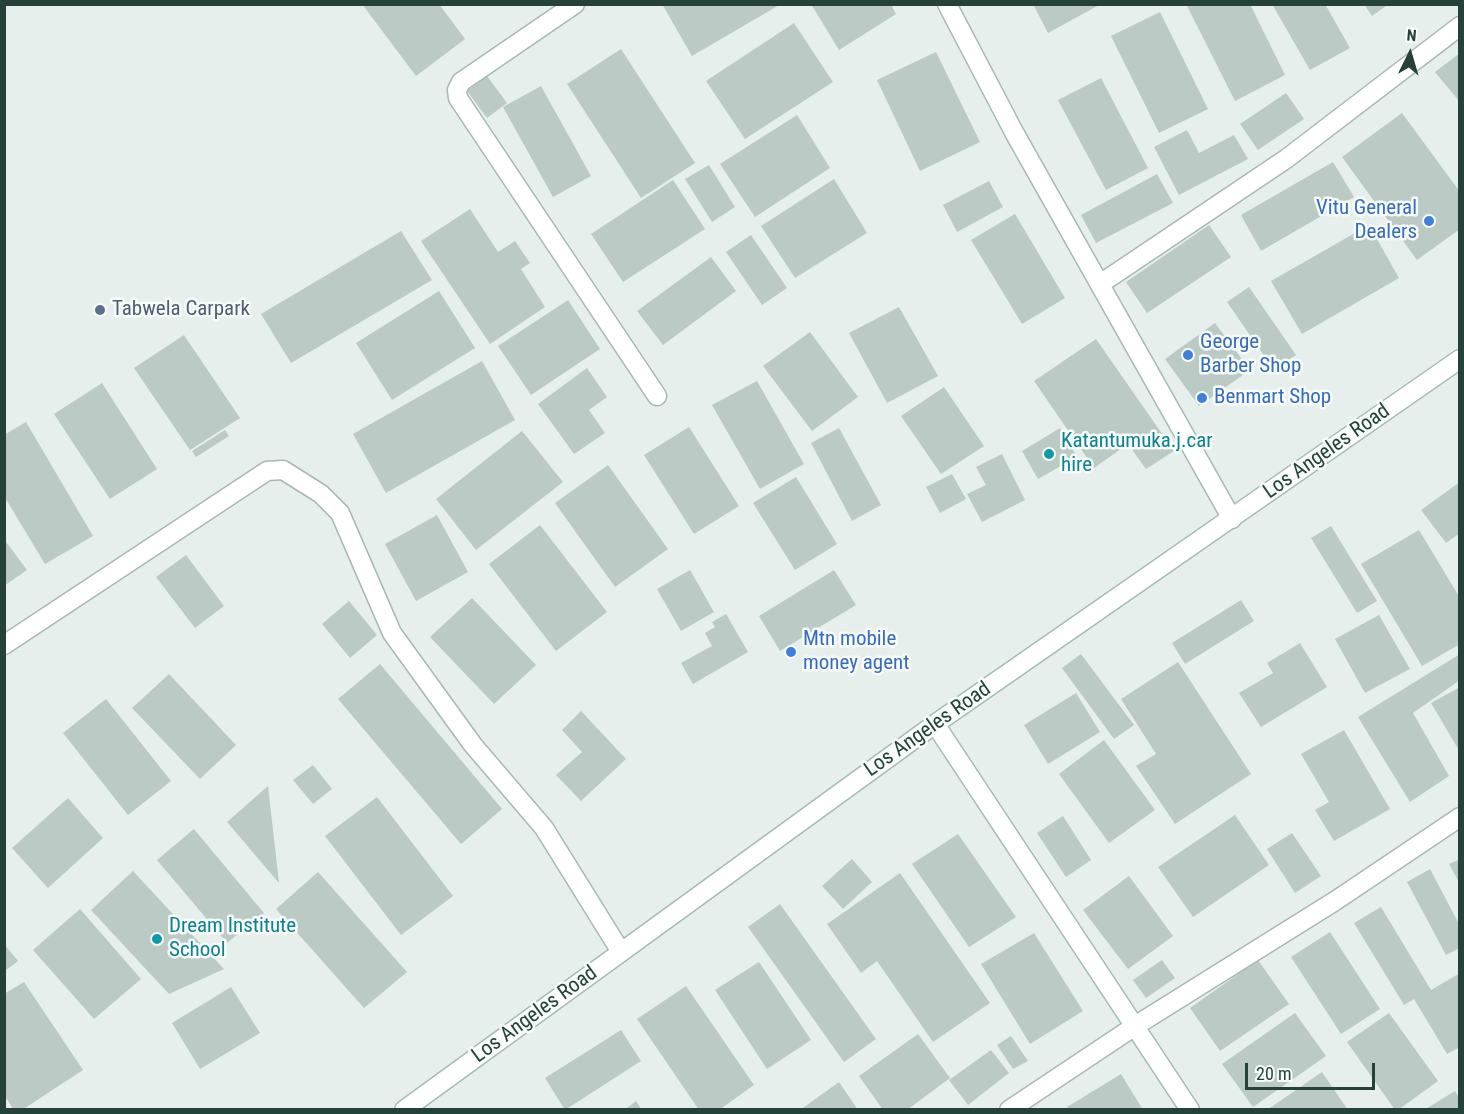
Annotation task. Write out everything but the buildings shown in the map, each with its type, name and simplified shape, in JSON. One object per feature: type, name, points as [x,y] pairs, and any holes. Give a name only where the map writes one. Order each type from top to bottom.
[{"type":"street","points":[[575,4],[461,82],[456,90],[458,98],[657,396]]},
{"type":"street","points":[[946,4],[1015,134],[1232,519]]},
{"type":"street","points":[[1100,284],[1286,159],[1460,26]]},
{"type":"street","name":"Los Angeles Road","points":[[404,1110],[935,724],[1460,359]]},
{"type":"street","points":[[4,645],[267,471],[283,470],[321,494],[340,513],[392,633],[473,745],[544,828],[621,952]]},
{"type":"street","points":[[935,724],[1190,1110]]},
{"type":"street","points":[[1009,1110],[1135,1026],[1335,901],[1460,817]]},
{"type":"place","name":"Vitu General Dealers","points":[[1429,221]]},
{"type":"place","name":"Tabwela Carpark","points":[[100,310]]},
{"type":"place","name":"George Barber Shop","points":[[1188,355]]},
{"type":"place","name":"Benmart Shop","points":[[1202,398]]},
{"type":"place","name":"Katantumuka.j.car hire","points":[[1049,454]]},
{"type":"place","name":"Mtn mobile money agent","points":[[791,652]]},
{"type":"place","name":"Dream Institute School","points":[[157,939]]}]
